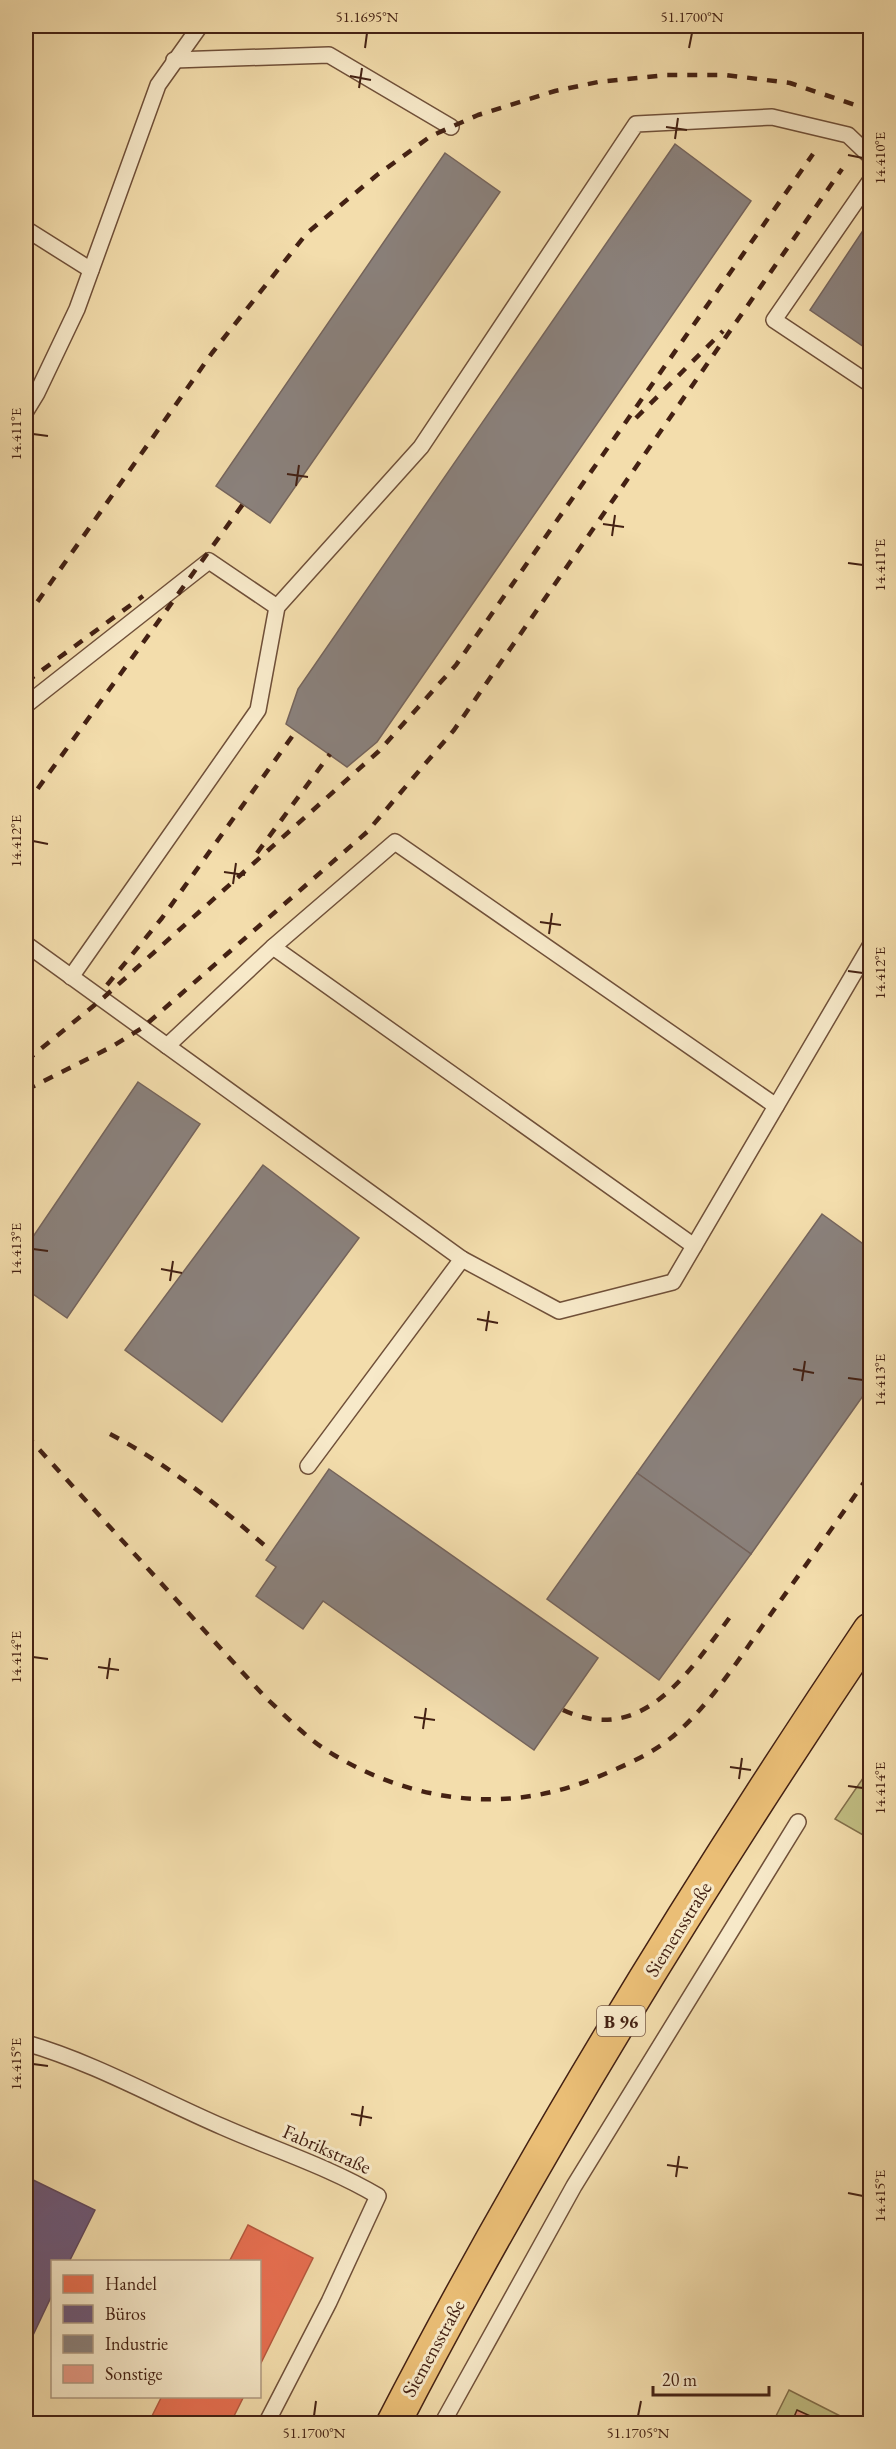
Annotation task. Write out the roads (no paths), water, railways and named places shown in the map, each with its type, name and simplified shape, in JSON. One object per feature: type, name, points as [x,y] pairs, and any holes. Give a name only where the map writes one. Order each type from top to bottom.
[{"type":"main road","name":"Siemensstraße","points":[[393,2424],[554,2129],[770,1779],[870,1630]]},
{"type":"lane","points":[[26,411],[38,393],[77,309],[158,85],[200,26]]},
{"type":"lane","points":[[174,60],[329,55],[451,127]]},
{"type":"lane","points":[[71,977],[258,710],[277,607],[421,447],[636,124],[772,117],[848,135],[870,156]]},
{"type":"lane","points":[[870,181],[774,320],[870,384]]},
{"type":"lane","points":[[26,229],[91,270]]},
{"type":"lane","points":[[26,705],[209,561],[277,607]]},
{"type":"lane","points":[[167,1046],[273,947],[395,842],[776,1106]]},
{"type":"lane","points":[[26,944],[462,1259],[559,1311],[673,1282],[870,946]]},
{"type":"lane","points":[[273,947],[694,1246]]},
{"type":"lane","points":[[308,1466],[462,1259]]},
{"type":"lane","points":[[442,2424],[574,2186],[798,1822]]},
{"type":"lane","name":"Fabrikstraße","points":[[26,2043],[65,2054],[224,2128],[344,2176],[378,2196],[329,2302],[266,2424]]},
{"type":"railway","points":[[26,618],[212,353],[307,233],[377,175],[431,136],[478,115],[555,91],[598,82],[667,75],[726,75],[790,83],[870,110]]},
{"type":"railway","points":[[26,1061],[102,999],[379,751],[456,665],[813,154]]},
{"type":"railway","points":[[26,1090],[113,1046],[142,1028],[367,832],[454,730],[842,169]]},
{"type":"railway","points":[[636,418],[723,331]]},
{"type":"railway","points":[[26,805],[243,504]]},
{"type":"railway","points":[[26,682],[143,596]]},
{"type":"railway","points":[[107,985],[162,918],[296,731]]},
{"type":"railway","points":[[257,853],[330,754]]},
{"type":"railway","points":[[110,1434],[153,1459],[194,1488],[271,1551]]},
{"type":"railway","points":[[26,1435],[265,1697],[307,1735],[324,1749],[365,1771],[397,1784],[429,1793],[462,1798],[496,1799],[529,1796],[562,1789],[628,1764],[669,1740],[724,1681],[870,1474]]},
{"type":"railway","points":[[563,1710],[591,1719],[617,1719],[640,1711],[661,1698],[680,1680],[730,1617]]}]
